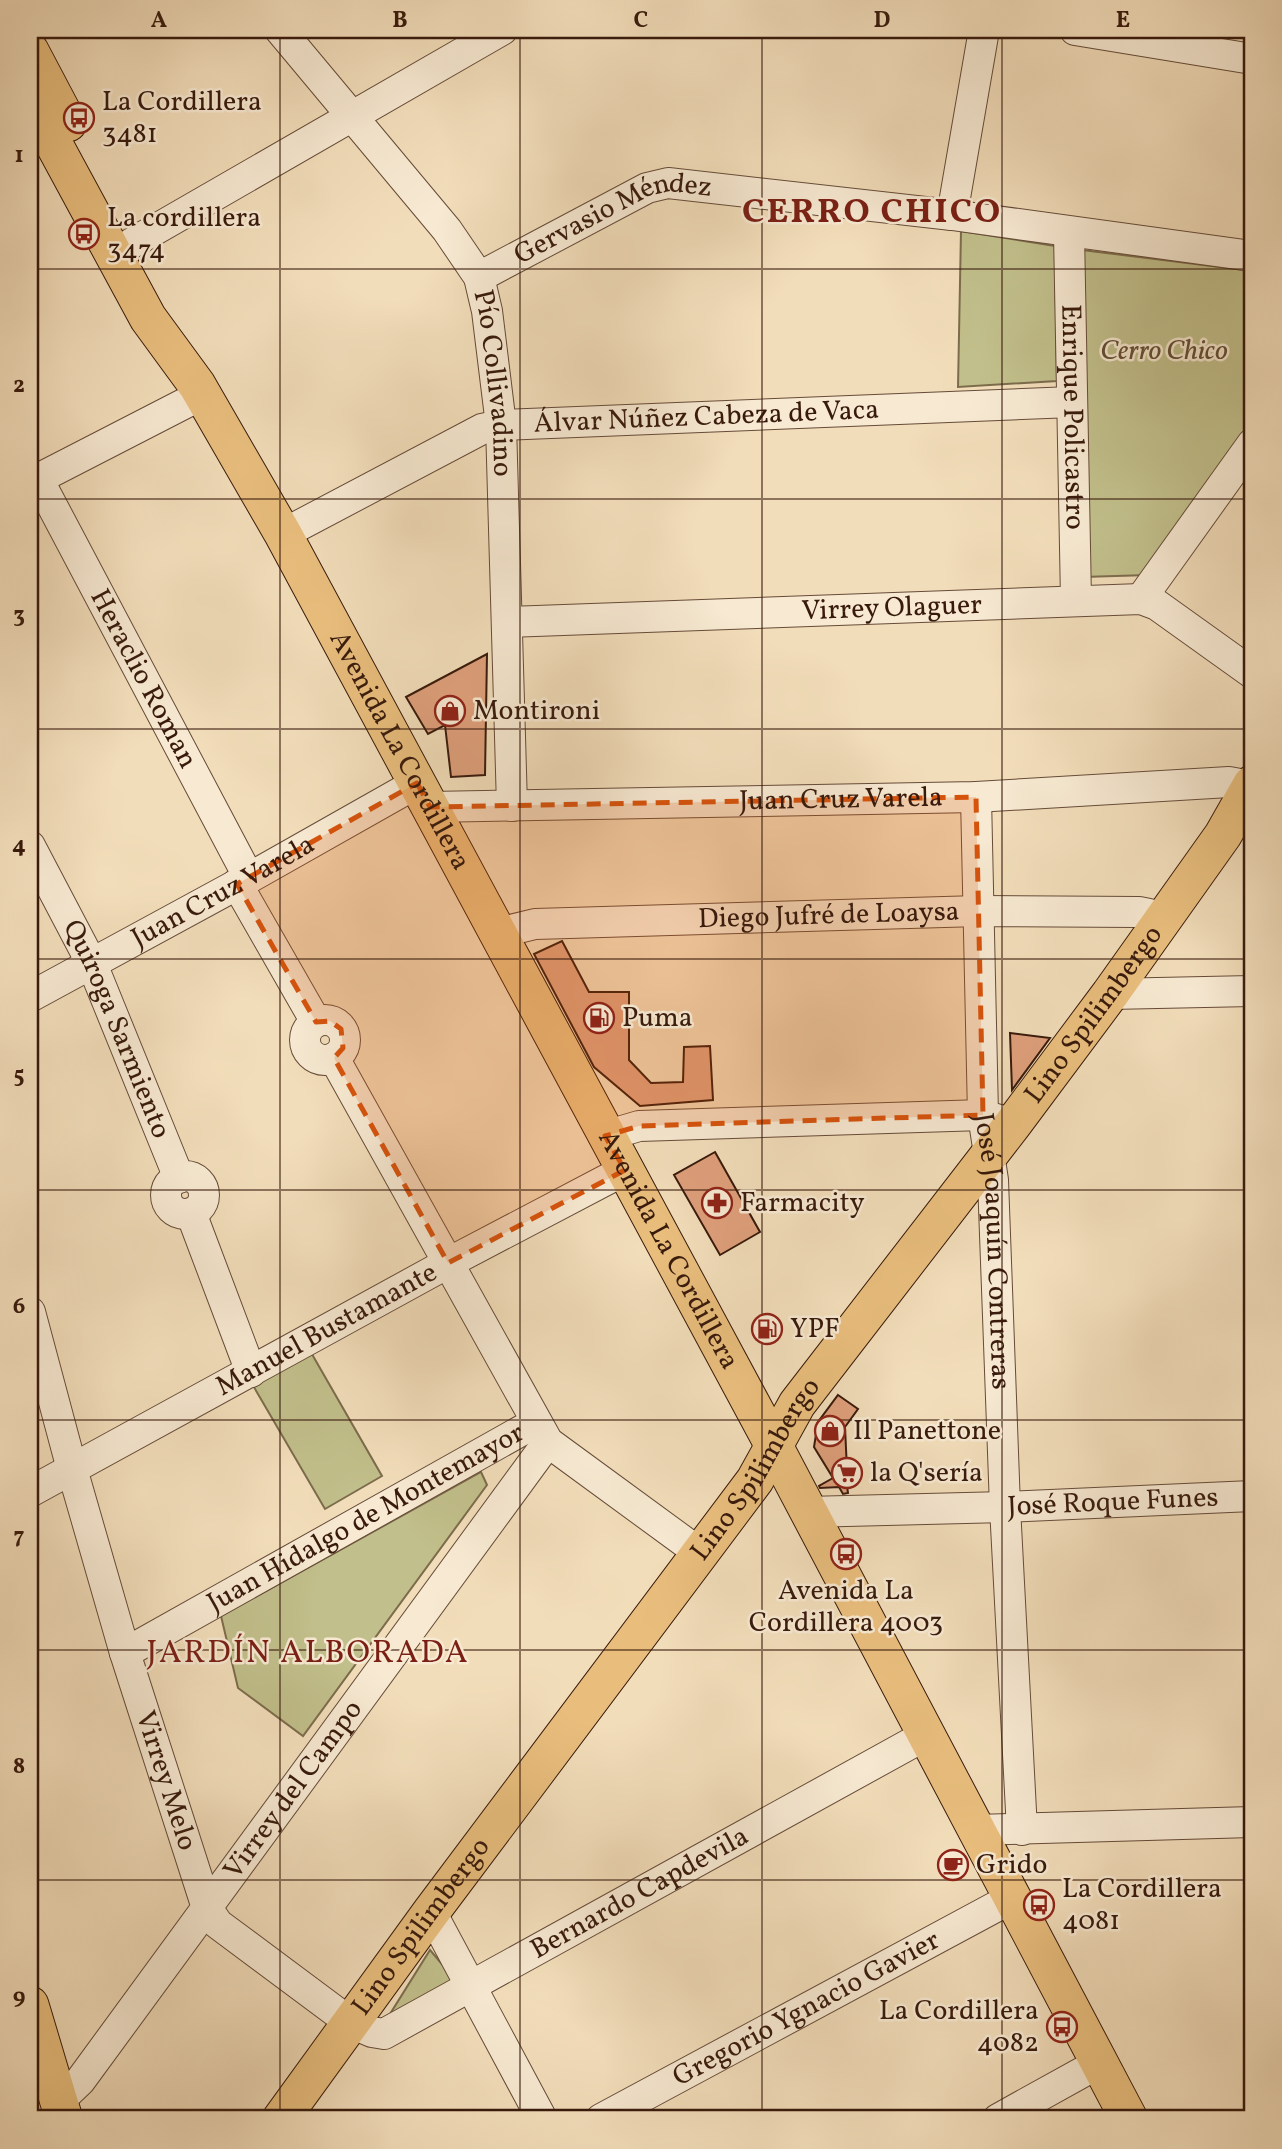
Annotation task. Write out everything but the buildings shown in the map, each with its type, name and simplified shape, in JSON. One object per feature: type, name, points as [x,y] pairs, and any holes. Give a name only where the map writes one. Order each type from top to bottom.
[{"type":"main road","name":"Avenida La Cordillera","points":[[30,51],[132,243],[183,346],[200,389]]},
{"type":"main road","name":"Avenida La Cordillera","points":[[30,100],[154,328],[200,389],[283,534],[774,1446],[1129,2119]]},
{"type":"main road","name":"Lino Spilimbergo","points":[[281,2119],[431,1912],[755,1480],[797,1404],[989,1155],[998,1119],[1110,994],[1248,801]]},
{"type":"main road","points":[[30,2005],[62,2110]]},
{"type":"street","name":"Pío Collivadino","points":[[281,30],[447,229],[478,277],[487,311],[501,425],[513,806]]},
{"type":"street","points":[[132,243],[502,30]]},
{"type":"street","points":[[951,215],[984,30]]},
{"type":"street","points":[[1074,30],[1252,58]]},
{"type":"street","name":"Gervasio Méndez","points":[[478,277],[647,188],[668,183],[951,215],[1252,256]]},
{"type":"street","name":"Enrique Policastro","points":[[1069,233],[1076,600]]},
{"type":"street","points":[[34,481],[200,389]]},
{"type":"street","name":"Álvar Núñez Cabeza de Vaca","points":[[283,534],[470,433],[501,425],[1072,402]]},
{"type":"street","points":[[1141,599],[1252,444]]},
{"type":"street","name":"Heraclio Roman","points":[[34,481],[316,1023],[311,1026],[306,1037],[307,1049],[316,1058],[334,1058],[541,1432],[701,1554]]},
{"type":"street","name":"Virrey Olaguer","points":[[507,622],[1141,599],[1157,605],[1252,673]]},
{"type":"street","name":"Juan Cruz Varela","points":[[30,997],[243,881],[423,795],[513,806],[976,797],[1230,782],[1248,801]]},
{"type":"street","name":"José Joaquín Contreras","points":[[976,797],[979,911],[998,1119]]},
{"type":"street","name":"Quiroga Sarmiento","points":[[30,846],[92,964],[179,1178],[197,1181],[204,1193],[201,1205],[191,1213],[251,1372]]},
{"type":"street","name":"Diego Jufré de Loaysa","points":[[498,933],[535,924],[979,911],[1139,912],[1149,914],[1161,922]]},
{"type":"street","points":[[1110,994],[1252,991]]},
{"type":"street","points":[[605,1136],[639,1126],[998,1119]]},
{"type":"street","name":"José Joaquín Contreras","points":[[989,1155],[993,1180],[1005,1507],[1022,1830]]},
{"type":"street","name":"Manuel Bustamante","points":[[30,1492],[448,1263],[625,1170]]},
{"type":"street","name":"Virrey Melo","points":[[30,1312],[125,1653],[207,1908],[218,1924],[351,2023]]},
{"type":"street","name":"Juan Hidalgo de Montemayor","points":[[125,1653],[541,1432]]},
{"type":"street","name":"Virrey del Campo","points":[[62,2110],[541,1432]]},
{"type":"street","name":"José Roque Funes","points":[[807,1511],[1005,1507],[1252,1496]]},
{"type":"street","name":"Bernardo Capdevila","points":[[351,2023],[384,2034],[926,1735]]},
{"type":"street","points":[[976,1830],[1252,1822]]},
{"type":"street","name":"Gregorio Ygnacio Gavier","points":[[601,2119],[1012,1898]]},
{"type":"street","points":[[431,1912],[542,2119]]},
{"type":"street","points":[[998,2119],[1099,2063]]},
{"type":"highlighted area","points":[[417,783],[430,807],[976,797],[983,1115],[639,1126],[605,1136],[625,1170],[448,1263],[334,1058],[343,1048],[341,1029],[330,1021],[316,1022],[237,884]]},
{"type":"green space","points":[[961,231],[1055,246],[1057,381],[958,387]]},
{"type":"green space","name":"Cerro Chico","points":[[1074,249],[1252,271],[1252,432],[1149,575],[1083,577]]},
{"type":"green space","points":[[309,1349],[382,1476],[325,1509],[251,1382]]},
{"type":"green space","points":[[481,1472],[487,1485],[303,1736],[238,1688],[221,1616]]},
{"type":"green space","points":[[430,1950],[458,1983],[390,2014]]},
{"type":"place","name":"La Cordillera 3481","points":[[79,118]]},
{"type":"place","name":"La cordillera 3474","points":[[84,234]]},
{"type":"place","name":"Montironi","points":[[450,711]]},
{"type":"place","name":"Puma","points":[[599,1018]]},
{"type":"place","name":"Farmacity","points":[[717,1203]]},
{"type":"place","name":"YPF","points":[[767,1329]]},
{"type":"place","name":"Il Panettone","points":[[830,1431]]},
{"type":"place","name":"la Q'sería","points":[[847,1473]]},
{"type":"place","name":"Avenida La Cordillera 4003","points":[[846,1554]]},
{"type":"place","name":"Grido","points":[[953,1865]]},
{"type":"place","name":"La Cordillera 4081","points":[[1039,1905]]},
{"type":"place","name":"La Cordillera 4082","points":[[1062,2027]]},
{"type":"district","name":"CERRO CHICO","points":[[872,213]]},
{"type":"district","name":"JARDÍN ALBORADA","points":[[308,1654]]}]
